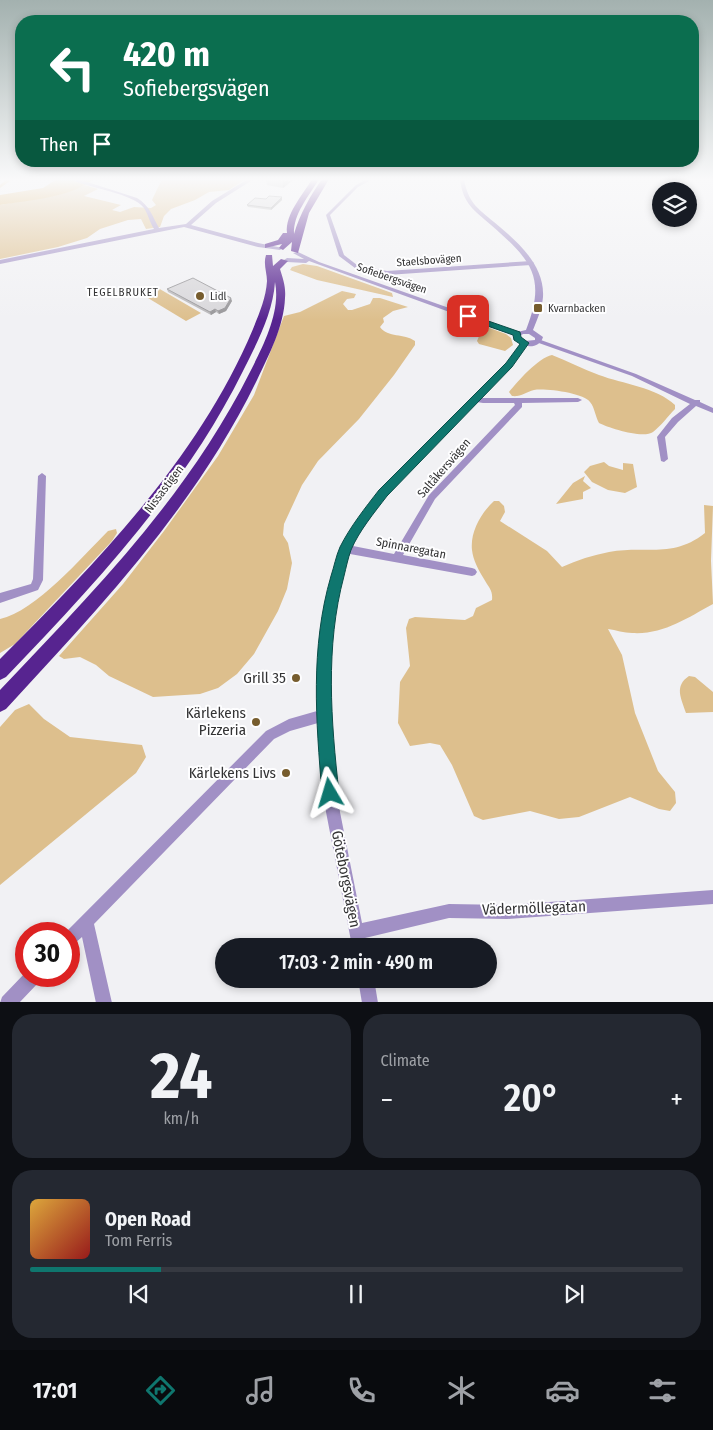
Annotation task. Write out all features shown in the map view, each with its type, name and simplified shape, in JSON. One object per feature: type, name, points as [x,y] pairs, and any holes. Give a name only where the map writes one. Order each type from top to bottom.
[{"type":"highway","points":[[268,252],[285,260],[294,257],[303,226]]},
{"type":"highway","points":[[268,252],[281,248],[291,239],[290,228]]},
{"type":"highway","points":[[268,252],[283,240],[290,228]]},
{"type":"highway","points":[[281,248],[296,252]]},
{"type":"highway","name":"Nissastigen","points":[[0,671],[112,552],[169,483],[205,433],[233,385],[259,326],[272,284],[268,252]]},
{"type":"highway","name":"Nissastigen","points":[[0,703],[132,558],[187,488],[223,435],[249,387],[269,341],[281,295],[276,268],[285,260]]},
{"type":"street","points":[[154,226],[157,230]]},
{"type":"street","points":[[0,262],[157,230],[187,226],[258,245],[268,252]]},
{"type":"street","name":"Staelsbovägen","points":[[332,226],[342,256],[355,266],[387,273],[532,263]]},
{"type":"street","points":[[495,226],[532,263],[539,280],[540,298],[529,332]]},
{"type":"street","name":"Sofiebergsvägen","points":[[296,252],[317,263],[517,334]]},
{"type":"street","name":"Sofiebergsvägen","points":[[285,260],[317,263]]},
{"type":"street","points":[[538,341],[538,336],[529,332],[517,334],[517,338],[525,343],[538,341],[634,375],[697,402],[713,411]]},
{"type":"street","name":"Göteborgsvägen","points":[[358,938],[333,812],[323,716],[327,623],[338,571],[346,549],[369,511],[383,493],[509,365],[525,343]]},
{"type":"street","points":[[476,399],[483,401],[578,400]]},
{"type":"street","name":"Saltåkersvägen","points":[[396,559],[432,496],[519,405],[517,401]]},
{"type":"street","points":[[664,459],[661,437],[675,420],[697,402]]},
{"type":"street","points":[[0,598],[34,587],[37,583],[42,476]]},
{"type":"street","name":"Spinnaregatan","points":[[346,549],[472,572]]},
{"type":"street","points":[[80,927],[270,735],[304,719],[323,716]]},
{"type":"street","name":"Vädermöllegatan","points":[[361,938],[449,911],[507,912],[713,897]]},
{"type":"street","points":[[86,921],[104,1002]]},
{"type":"street","points":[[8,1002],[22,987]]},
{"type":"street","points":[[368,988],[370,1002]]},
{"type":"shaded area","points":[[0,226],[110,226],[100,229],[87,238],[58,247],[0,259]]},
{"type":"shaded area","points":[[144,226],[160,226],[160,227],[146,229]]},
{"type":"shaded area","points":[[303,264],[317,266],[392,293],[393,297],[317,280],[290,270],[292,267]]},
{"type":"shaded area","points":[[158,288],[201,313],[186,321],[143,295]]},
{"type":"shaded area","points":[[342,291],[356,294],[354,298],[347,299],[343,304],[348,310],[370,304],[373,298],[380,298],[408,307],[393,311],[383,318],[384,322],[380,327],[387,333],[415,341],[415,345],[359,419],[318,461],[302,485],[284,524],[283,535],[288,543],[292,563],[287,589],[278,611],[254,654],[237,674],[218,688],[200,694],[153,697],[109,676],[96,665],[80,657],[64,659],[59,656],[123,584],[218,456],[254,395],[284,316],[300,312]]},
{"type":"shaded area","points":[[462,318],[506,334],[511,338],[513,345],[505,351],[479,344],[477,341],[480,334],[475,325]]},
{"type":"shaded area","points":[[552,355],[599,375],[649,390],[667,399],[675,405],[675,409],[653,432],[634,434],[599,423],[590,402],[580,396],[555,391],[534,390],[518,396],[512,396],[509,392],[523,376],[541,360]]},
{"type":"shaded area","points":[[604,462],[609,466],[623,470],[623,463],[633,464],[637,487],[625,493],[608,490],[592,482],[584,472],[590,466]]},
{"type":"shaded area","points":[[585,476],[583,481],[591,488],[583,492],[583,499],[556,504],[573,483]]},
{"type":"shaded area","points":[[494,501],[499,501],[504,506],[505,512],[500,521],[547,551],[562,567],[585,558],[609,552],[670,549],[681,546],[705,533],[704,505],[713,506],[711,561],[713,604],[684,620],[654,631],[629,633],[608,629],[622,655],[635,713],[658,771],[675,792],[676,803],[670,811],[659,809],[630,797],[579,817],[559,819],[530,811],[483,820],[474,816],[452,765],[440,745],[430,743],[410,746],[398,723],[400,682],[410,666],[406,628],[409,619],[415,617],[465,620],[473,616],[476,608],[492,600],[490,589],[475,561],[472,543],[477,523]]},
{"type":"shaded area","points":[[116,529],[117,533],[112,541],[15,644],[0,653],[0,619],[28,606],[58,582],[108,531]]},
{"type":"shaded area","points":[[689,676],[695,677],[713,692],[713,712],[686,713],[680,688],[684,680]]},
{"type":"shaded area","points":[[29,704],[44,719],[70,737],[142,745],[146,757],[136,773],[0,885],[0,727],[15,710]]},
{"type":"building","name":"Lidl","points":[[193,278],[231,298],[225,308],[218,311],[215,309],[210,312],[167,289]]},
{"type":"place","name":"Lidl","points":[[200,296]]},
{"type":"place","name":"Kvarnbacken","points":[[538,308]]},
{"type":"place","name":"Grill 35","points":[[296,678]]},
{"type":"place","name":"Kärlekens Pizzeria","points":[[256,722]]},
{"type":"place","name":"Kärlekens Livs","points":[[286,773]]},
{"type":"district","name":"TEGELBRUKET","points":[[123,292]]},
{"type":"route","points":[[330,793],[323,716],[327,623],[338,571],[346,549],[369,511],[383,493],[509,365],[525,343],[517,338],[517,334],[468,316]]}]
